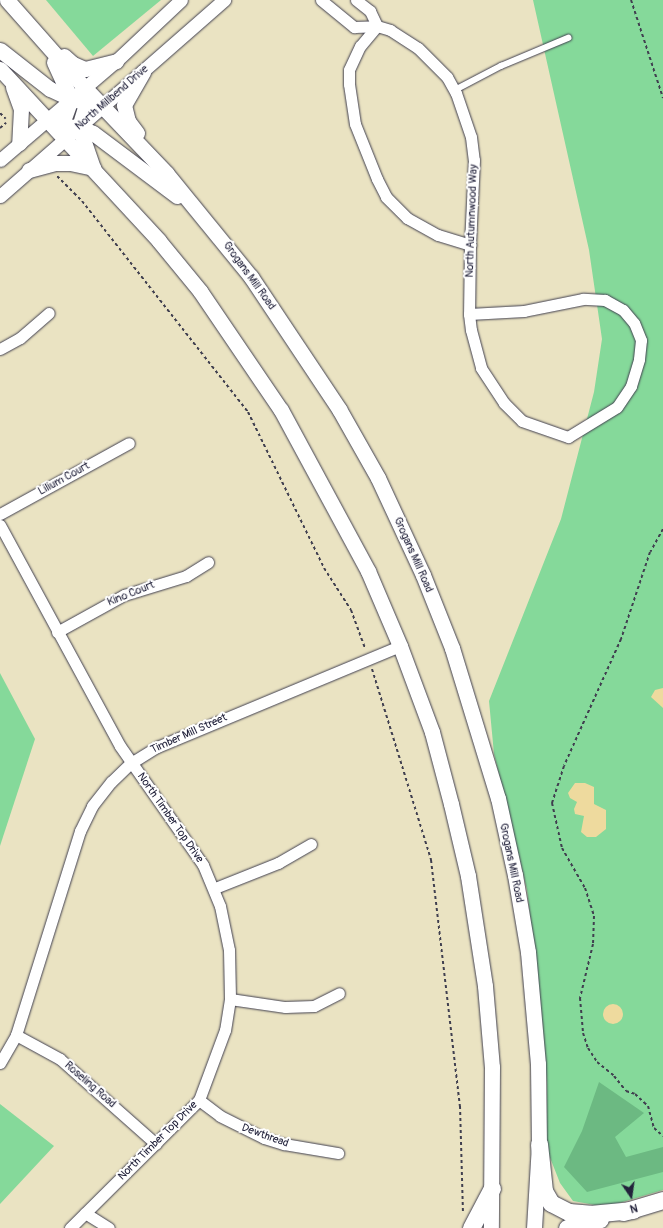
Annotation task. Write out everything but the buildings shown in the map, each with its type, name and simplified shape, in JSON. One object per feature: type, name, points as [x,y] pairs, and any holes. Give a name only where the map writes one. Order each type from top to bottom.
[{"type":"main road","points":[[7,0],[40,37],[86,94],[103,107]]},
{"type":"main road","points":[[40,37],[74,64],[85,69],[116,61]]},
{"type":"main road","points":[[40,37],[62,74],[71,99],[58,128]]},
{"type":"main road","points":[[0,50],[24,70],[71,99]]},
{"type":"main road","points":[[142,72],[124,105],[128,121],[167,174]]},
{"type":"main road","points":[[5,74],[58,128],[200,291],[281,410],[368,570],[400,646],[432,732],[468,876],[485,986],[492,1067],[491,1228]]},
{"type":"main road","points":[[5,74],[21,109],[19,143]]},
{"type":"main road","points":[[71,99],[86,94]]},
{"type":"main road","points":[[86,94],[79,127],[93,168]]},
{"type":"main road","name":"Grogans Mill Road","points":[[103,107],[167,174],[251,276],[339,409],[402,528],[452,648],[498,798],[515,875],[531,978],[538,1064],[539,1144],[534,1228]]},
{"type":"main road","points":[[58,128],[79,127],[103,140],[199,212]]},
{"type":"main road","points":[[29,170],[55,163],[70,163],[93,168]]},
{"type":"main road","points":[[539,1144],[544,1190],[551,1203],[569,1212],[590,1214],[633,1210]]},
{"type":"main road","points":[[467,1222],[492,1188]]},
{"type":"main road","points":[[567,1228],[663,1200]]},
{"type":"street","points":[[86,94],[116,61],[182,0]]},
{"type":"street","name":"North Millbend Drive","points":[[79,127],[224,0]]},
{"type":"street","name":"North Autumnwood Way","points":[[321,0],[354,27],[377,26],[390,30],[418,48],[435,63],[455,90],[471,137],[474,160],[470,245],[469,314],[481,368],[500,398],[522,421],[568,437],[617,407],[631,386],[639,359],[641,340],[634,323],[623,310],[605,300],[583,299],[524,311],[469,314]]},
{"type":"street","points":[[356,0],[370,11],[377,26],[360,46],[349,70],[349,84],[355,124],[377,179],[386,196],[407,218],[438,234],[470,245]]},
{"type":"street","points":[[0,160],[19,143],[58,128]]},
{"type":"street","name":"North Millbend Drive","points":[[0,196],[29,170],[58,128]]},
{"type":"street","points":[[0,349],[20,338],[50,313]]},
{"type":"street","name":"Lilium Court","points":[[0,514],[129,443]]},
{"type":"street","name":"North Timber Top Drive","points":[[0,525],[57,632],[131,763],[187,838],[214,888],[229,950],[230,999],[220,1050],[199,1100],[70,1228]]},
{"type":"street","name":"Kino Court","points":[[57,632],[124,594],[186,576],[208,562]]},
{"type":"street","name":"Timber Mill Street","points":[[0,1063],[16,1035],[80,831],[92,806],[131,763],[157,746],[400,646]]},
{"type":"street","points":[[214,888],[278,863],[311,844]]},
{"type":"street","points":[[230,999],[285,1007],[314,1006],[339,993]]},
{"type":"street","name":"Roseling Road","points":[[16,1035],[60,1059],[97,1089],[156,1144]]},
{"type":"street","name":"Dewthread","points":[[199,1100],[220,1116],[264,1138],[284,1144],[338,1152]]},
{"type":"street","points":[[85,1213],[109,1228]]},
{"type":"lane","points":[[455,90],[501,66],[568,38]]},
{"type":"path","points":[[631,0],[638,27],[663,98]]},
{"type":"path","points":[[0,113],[9,121],[0,128]]},
{"type":"path","points":[[55,163],[54,173],[82,200],[248,412],[324,568],[351,610],[369,659],[431,860],[460,1106],[467,1222]]},
{"type":"path","points":[[663,529],[650,552],[621,639],[564,766],[552,803],[562,848],[585,888],[594,916],[593,944],[580,998],[583,1034],[588,1048],[597,1062],[614,1076],[626,1091],[635,1094],[648,1106],[654,1128],[663,1136]]},
{"type":"green space","points":[[46,0],[161,0],[93,56]]},
{"type":"green space","points":[[533,0],[663,0],[663,1190],[616,1204],[595,1205],[573,1201],[560,1183],[547,1150],[547,1084],[541,1008],[527,890],[494,754],[489,701],[561,519],[594,392],[602,339],[589,250]]},
{"type":"green space","points":[[0,673],[35,739],[0,846]]},
{"type":"green space","points":[[599,1082],[644,1113],[615,1137],[626,1157],[663,1147],[663,1172],[587,1192],[564,1167],[582,1131]]},
{"type":"green space","points":[[0,1104],[54,1146],[0,1204]]},
{"type":"sand","points":[[663,688],[663,708],[651,697],[655,690]]},
{"type":"sand","points":[[575,783],[585,783],[594,787],[594,804],[606,810],[606,829],[596,837],[587,837],[581,832],[584,816],[575,814],[574,809],[577,802],[570,798],[568,793]]},
{"type":"sand","points":[[613,1004],[620,1007],[623,1014],[620,1021],[613,1024],[606,1021],[603,1014],[606,1007]]}]
